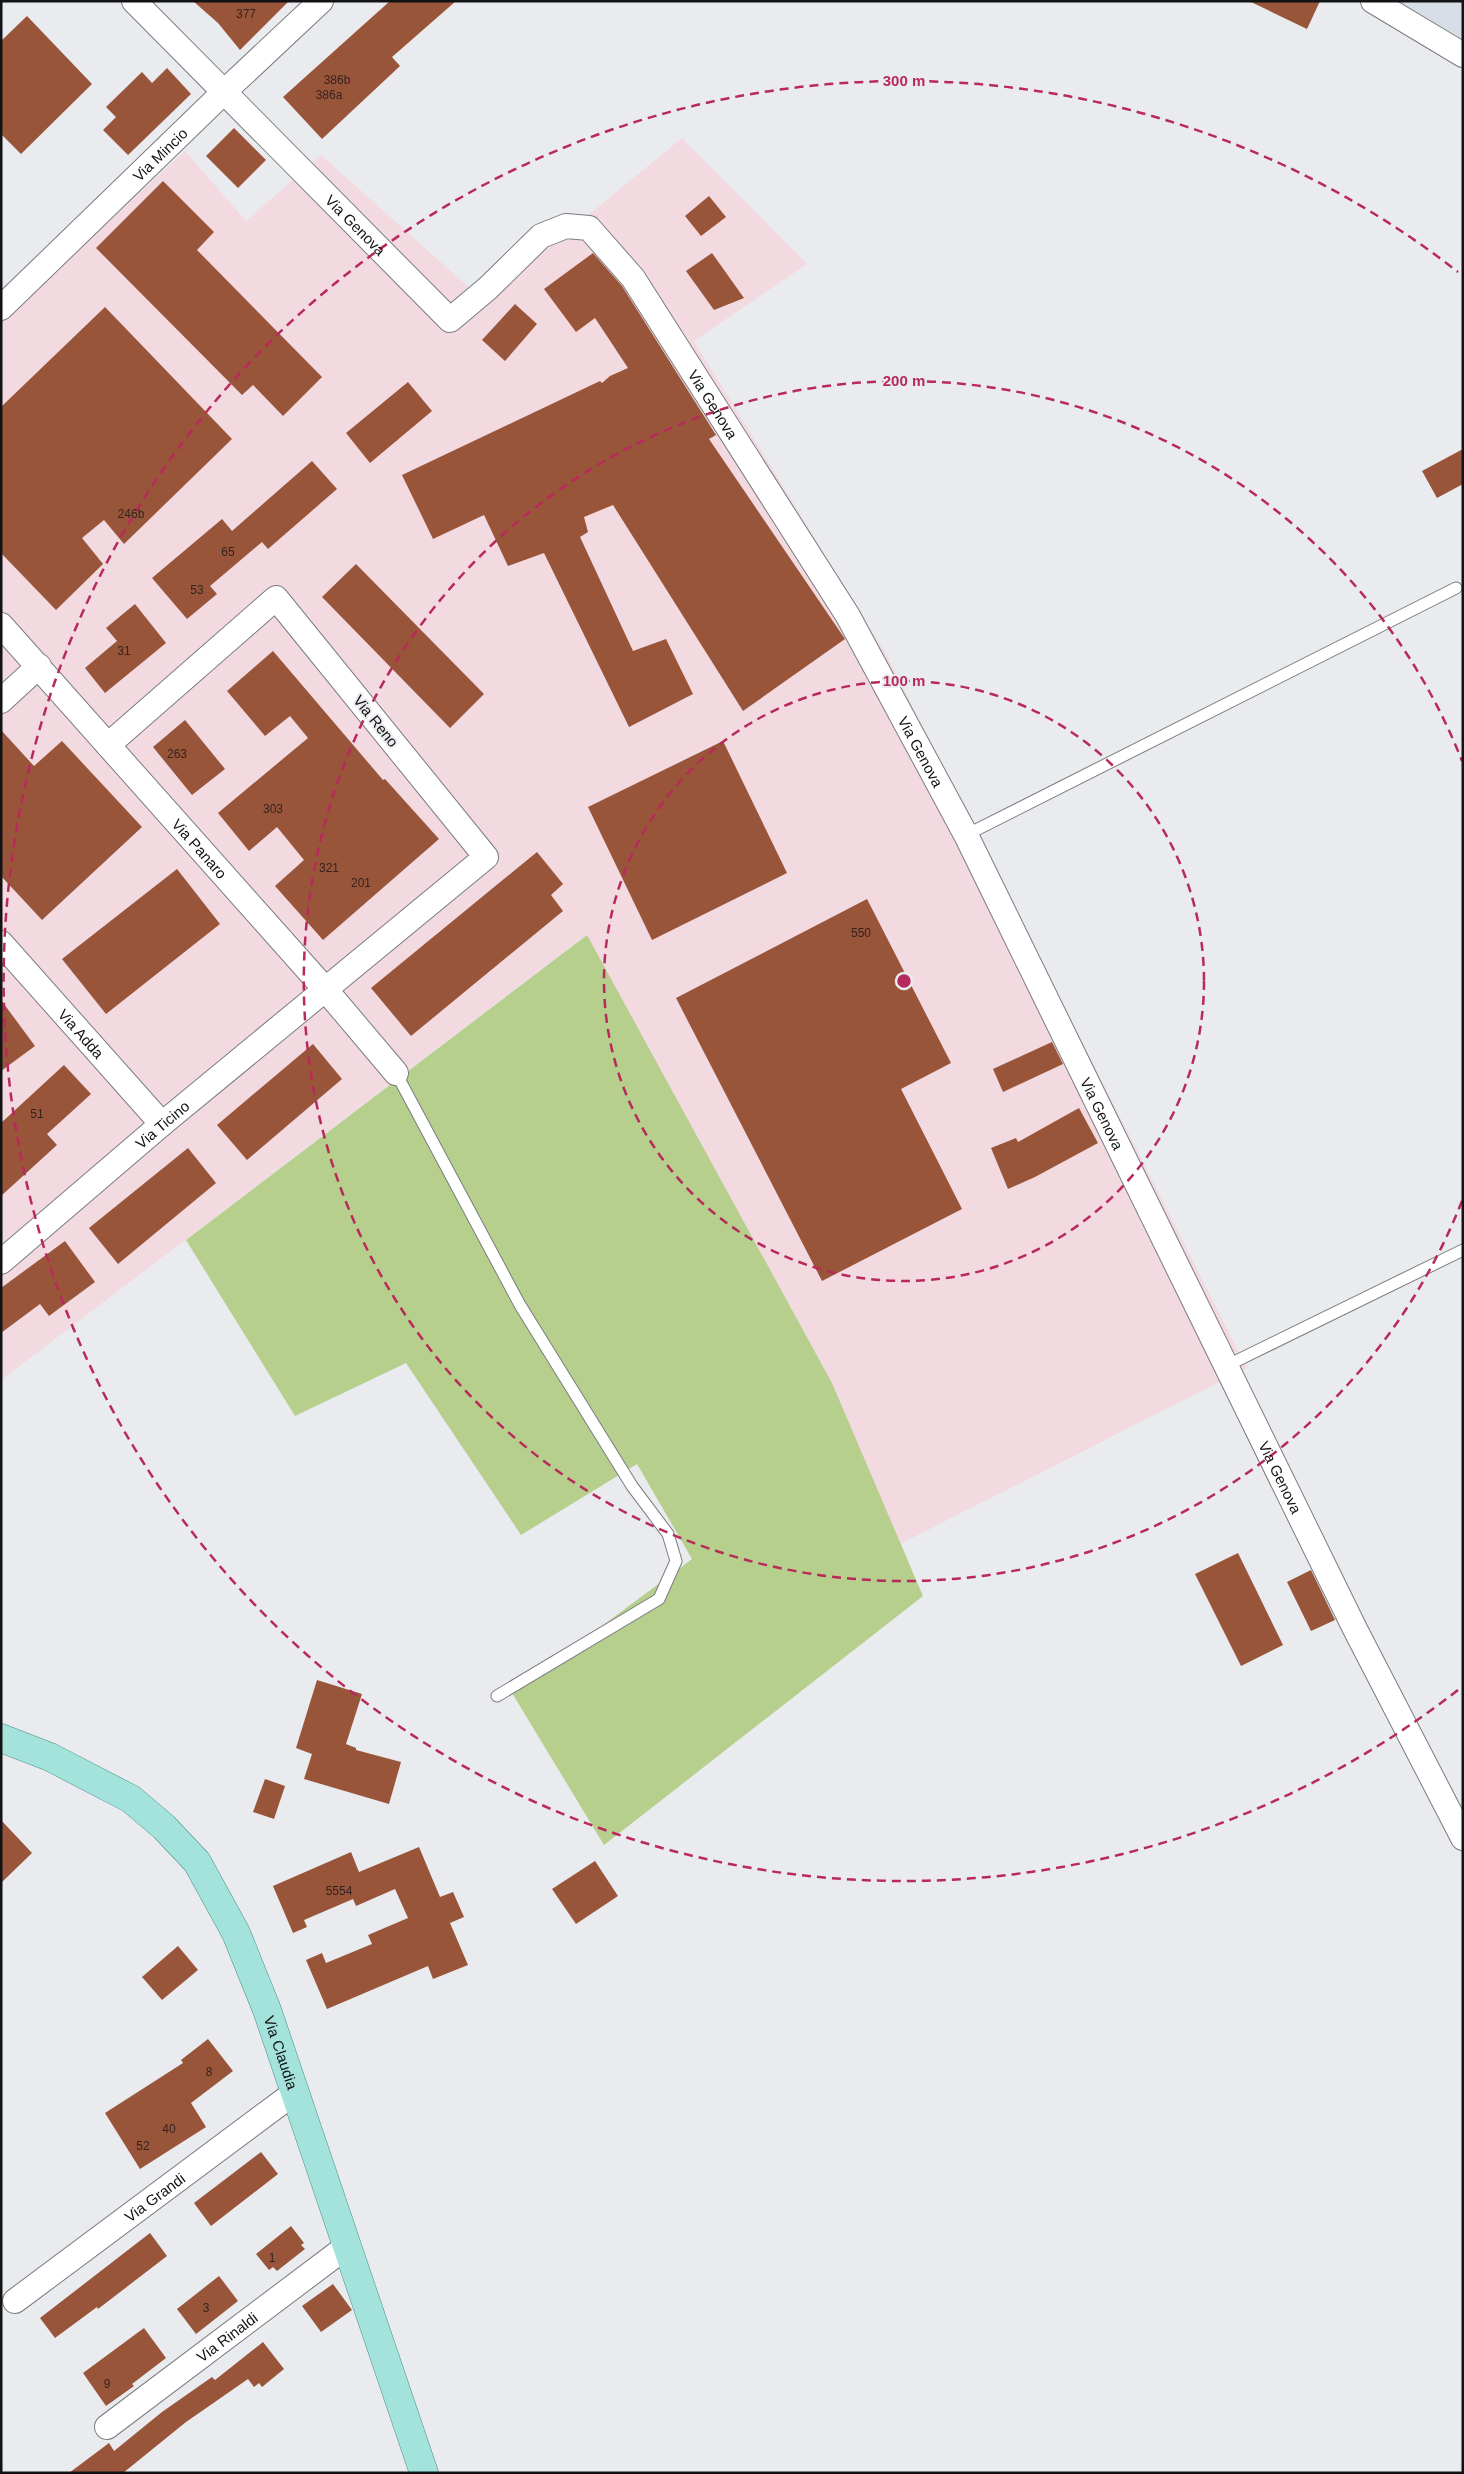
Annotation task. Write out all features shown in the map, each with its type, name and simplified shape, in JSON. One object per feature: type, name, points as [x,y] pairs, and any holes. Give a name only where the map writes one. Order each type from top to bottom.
[{"type":"main road","name":"Via Claudia","points":[[1,1738],[50,1757],[131,1799],[164,1827],[197,1862],[236,1933],[267,2010],[424,2473]]},
{"type":"street","name":"Via Genova","points":[[134,1],[450,320],[488,288],[541,236],[566,226],[590,228],[633,278],[848,616],[966,835],[1355,1629],[1463,1838]]},
{"type":"street","name":"Via Mincio","points":[[1,308],[225,91],[321,1]]},
{"type":"street","points":[[1373,1],[1463,55]]},
{"type":"street","name":"Via Reno","points":[[108,745],[276,598],[486,857],[326,989]]},
{"type":"street","name":"Via Panaro","points":[[1,625],[326,989],[396,1073]]},
{"type":"street","points":[[1,702],[39,666]]},
{"type":"street","name":"Via Adda","points":[[4,953],[162,1124]]},
{"type":"street","name":"Via Ticino","points":[[1,1262],[162,1124],[326,989]]},
{"type":"street","name":"Via Grandi","points":[[15,2301],[294,2093]]},
{"type":"street","name":"Via Rinaldi","points":[[107,2427],[346,2247]]},
{"type":"lane","points":[[966,835],[1456,588]]},
{"type":"lane","points":[[396,1073],[520,1304],[632,1486],[668,1534],[676,1561],[659,1599],[497,1696]]},
{"type":"lane","points":[[1226,1366],[1463,1250]]},
{"type":"shaded area","points":[[1373,1],[1463,1],[1463,57]]},
{"type":"shaded area","points":[[682,138],[807,264],[694,341],[887,656],[1247,1368],[900,1544],[832,1383],[586,935],[1,1380],[1,320],[185,151],[246,221],[321,155],[484,301]]},
{"type":"green space","points":[[587,935],[832,1383],[923,1596],[604,1845],[512,1693],[692,1559],[637,1464],[521,1535],[406,1363],[295,1416],[186,1240]]},
{"type":"building","points":[[193,1],[289,1],[240,50],[218,23]]},
{"type":"building","points":[[390,1],[456,1],[392,57],[400,66],[322,139],[283,97]]},
{"type":"building","points":[[1249,1],[1320,1],[1307,29]]},
{"type":"building","points":[[27,16],[92,84],[21,154],[1,134],[1,41]]},
{"type":"building","points":[[167,68],[191,94],[128,155],[103,130],[116,117],[106,107],[142,72],[152,83]]},
{"type":"building","points":[[234,128],[266,160],[238,188],[206,156]]},
{"type":"building","points":[[163,181],[214,232],[197,250],[322,377],[283,416],[253,385],[242,395],[96,248]]},
{"type":"building","points":[[709,196],[726,217],[701,236],[685,216]]},
{"type":"building","points":[[593,253],[622,286],[716,435],[709,439],[845,639],[743,711],[613,505],[584,517],[588,532],[580,537],[633,651],[666,639],[693,694],[629,727],[544,553],[508,566],[484,515],[433,539],[402,475],[600,381],[602,383],[610,376],[628,368],[595,318],[576,332],[544,289]]},
{"type":"building","points":[[712,253],[744,298],[714,310],[686,271]]},
{"type":"building","points":[[515,304],[537,324],[505,361],[482,340]]},
{"type":"building","points":[[105,307],[232,439],[124,544],[104,520],[82,538],[103,564],[56,610],[1,553],[1,407]]},
{"type":"building","points":[[408,382],[432,411],[370,463],[346,433]]},
{"type":"building","points":[[1463,449],[1463,484],[1437,498],[1422,471]]},
{"type":"building","points":[[312,461],[337,489],[268,549],[262,542],[210,586],[217,594],[187,619],[152,578],[222,519],[232,531]]},
{"type":"building","points":[[356,564],[484,694],[450,728],[322,597]]},
{"type":"building","points":[[135,604],[166,643],[105,693],[85,668],[117,641],[106,628]]},
{"type":"building","points":[[273,651],[383,780],[385,779],[439,839],[323,940],[275,886],[304,860],[277,827],[249,851],[218,813],[308,738],[290,716],[265,736],[227,691]]},
{"type":"building","points":[[185,720],[225,769],[192,795],[153,747]]},
{"type":"building","points":[[1,730],[34,766],[62,741],[142,827],[42,920],[1,876]]},
{"type":"building","points":[[723,741],[787,873],[652,940],[588,807]]},
{"type":"building","points":[[537,852],[563,884],[551,895],[563,911],[411,1036],[371,988]]},
{"type":"building","points":[[177,869],[220,924],[106,1014],[62,959]]},
{"type":"building","points":[[867,899],[951,1063],[901,1089],[962,1209],[822,1281],[676,998]]},
{"type":"building","points":[[1,1000],[35,1046],[1,1071]]},
{"type":"building","points":[[1052,1042],[1063,1064],[1003,1092],[993,1069]]},
{"type":"building","points":[[313,1044],[342,1079],[247,1160],[217,1125]]},
{"type":"building","points":[[64,1065],[91,1094],[47,1134],[57,1145],[1,1196],[1,1123]]},
{"type":"building","points":[[1079,1108],[1098,1143],[1035,1177],[1008,1189],[991,1148],[1016,1138],[1018,1142]]},
{"type":"building","points":[[188,1148],[216,1183],[118,1264],[89,1228]]},
{"type":"building","points":[[65,1241],[95,1282],[49,1316],[40,1304],[1,1333],[1,1288]]},
{"type":"building","points":[[1238,1553],[1283,1645],[1241,1666],[1195,1574]]},
{"type":"building","points":[[1311,1570],[1335,1620],[1311,1631],[1287,1582]]},
{"type":"building","points":[[317,1680],[362,1694],[346,1744],[356,1748],[356,1750],[401,1762],[389,1804],[304,1779],[312,1754],[296,1748]]},
{"type":"building","points":[[265,1779],[285,1786],[274,1819],[253,1812]]},
{"type":"building","points":[[1,1820],[32,1853],[1,1883]]},
{"type":"building","points":[[419,1847],[440,1897],[453,1892],[464,1917],[450,1923],[468,1965],[433,1979],[428,1966],[327,2009],[306,1960],[322,1953],[326,1963],[372,1944],[368,1935],[408,1918],[395,1889],[356,1906],[353,1899],[304,1920],[307,1927],[293,1933],[273,1886],[351,1852],[359,1872]]},
{"type":"building","points":[[595,1861],[618,1896],[576,1924],[552,1889]]},
{"type":"building","points":[[178,1946],[198,1970],[162,2000],[142,1977]]},
{"type":"building","points":[[208,2039],[233,2071],[191,2103],[206,2127],[140,2169],[105,2113],[183,2063],[181,2060]]},
{"type":"building","points":[[261,2152],[278,2174],[211,2226],[194,2203]]},
{"type":"building","points":[[291,2226],[304,2243],[301,2245],[305,2249],[277,2271],[273,2267],[269,2270],[256,2254]]},
{"type":"building","points":[[150,2233],[167,2256],[98,2309],[97,2307],[55,2338],[40,2318]]},
{"type":"building","points":[[219,2276],[238,2301],[196,2334],[177,2309]]},
{"type":"building","points":[[333,2284],[352,2310],[321,2332],[302,2306]]},
{"type":"building","points":[[144,2328],[166,2358],[132,2384],[134,2386],[106,2406],[83,2373]]},
{"type":"building","points":[[263,2342],[284,2369],[262,2387],[259,2383],[254,2387],[248,2379],[186,2422],[123,2473],[69,2473],[109,2443],[114,2451],[162,2412],[212,2377],[215,2380]]}]
